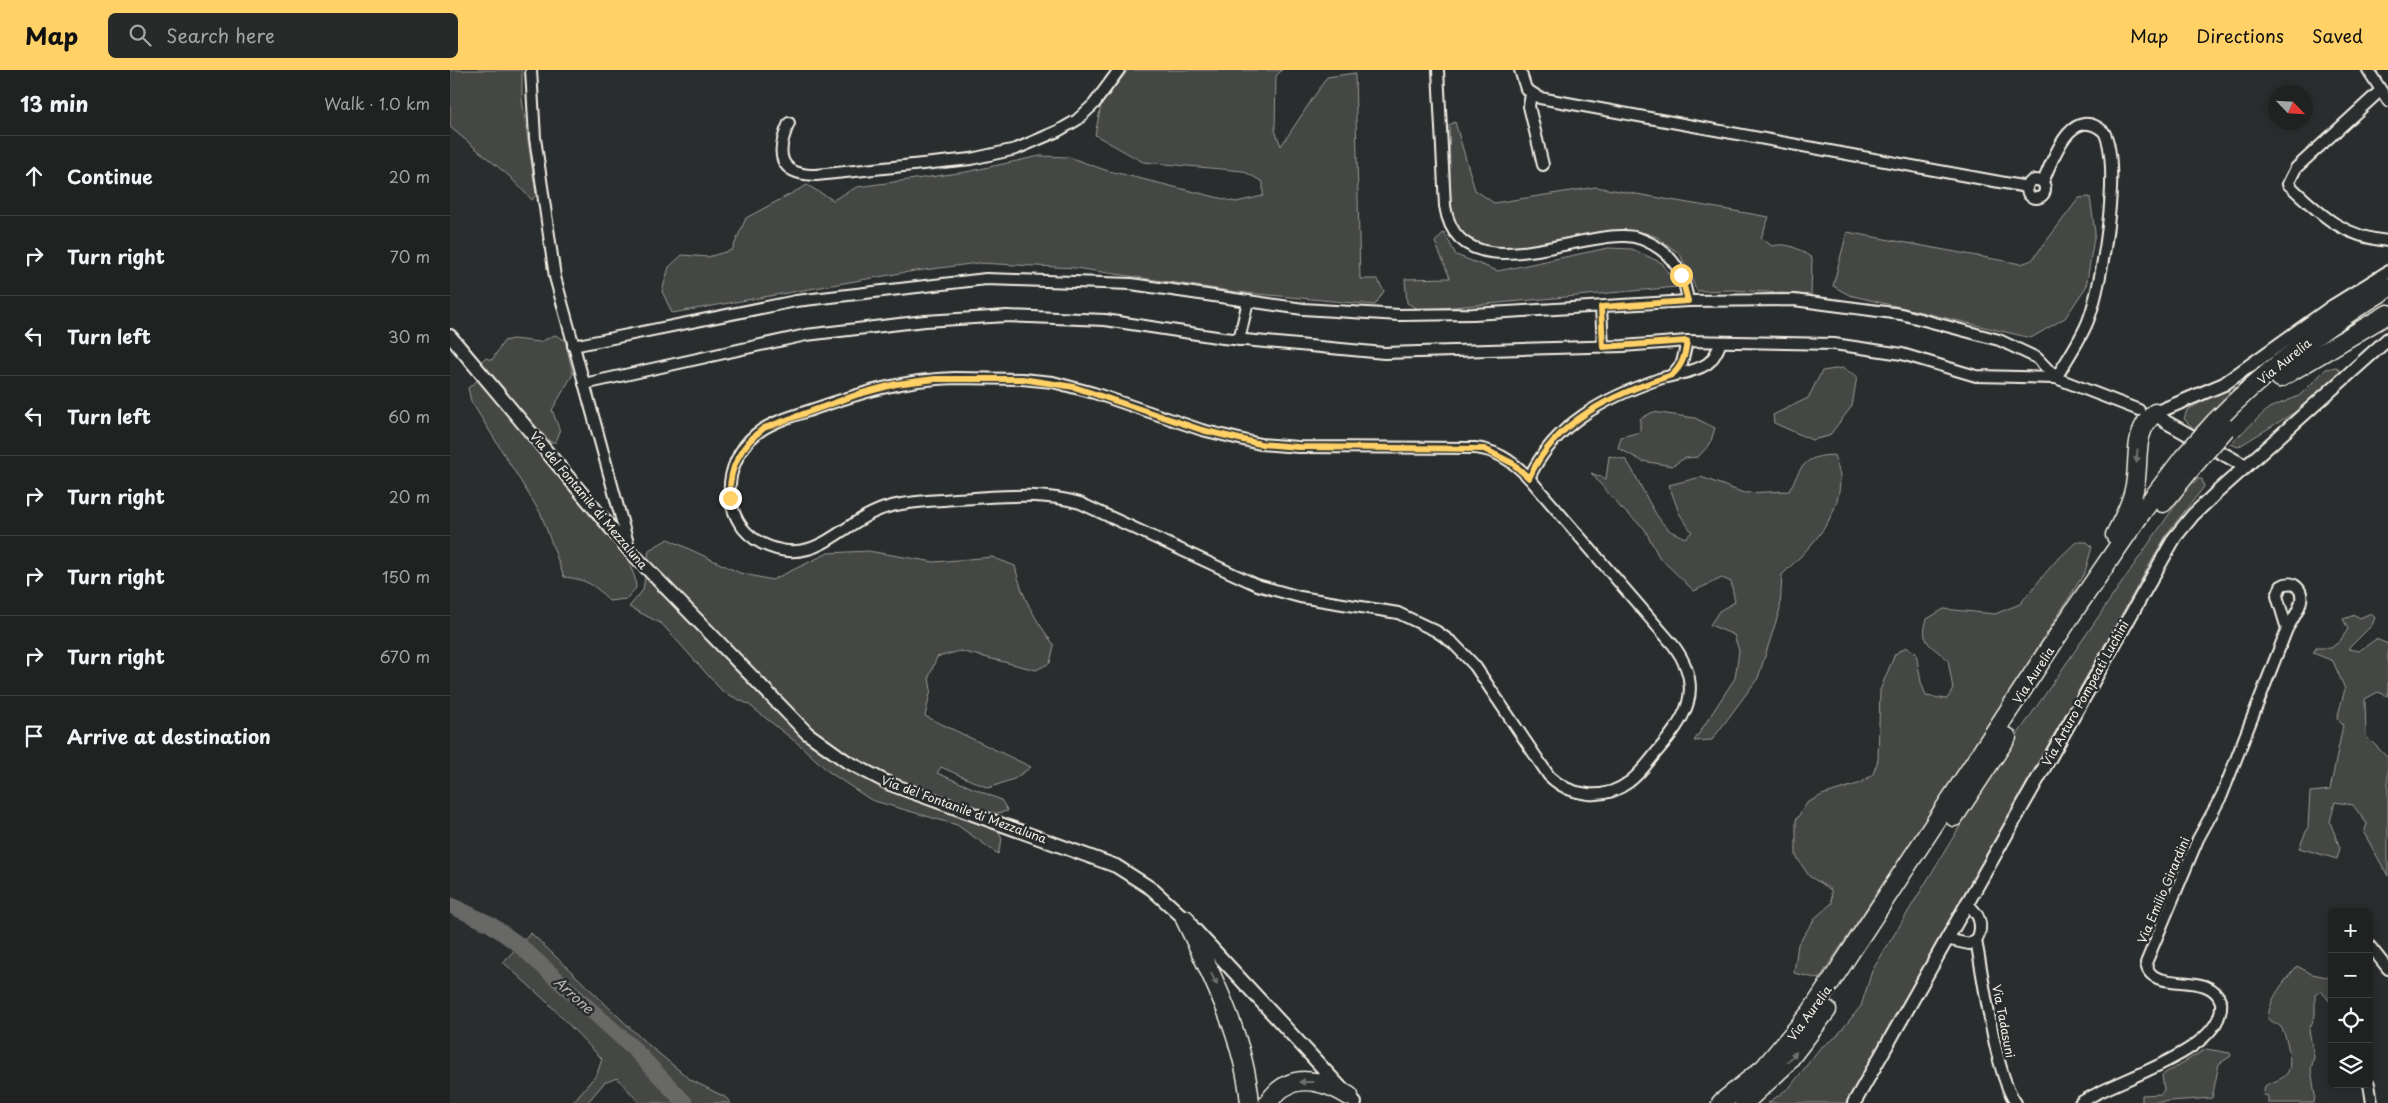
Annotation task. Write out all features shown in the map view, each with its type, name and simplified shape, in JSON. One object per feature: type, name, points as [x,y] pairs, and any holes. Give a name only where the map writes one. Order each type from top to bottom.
[{"type":"highway","name":"Via Aurelia","points":[[1721,1103],[1764,1068],[1799,1028],[2128,532],[2221,425],[2295,350],[2388,288]]},
{"type":"highway","name":"Via Aurelia","points":[[2221,425],[2326,342],[2388,302]]},
{"type":"highway","points":[[2280,378],[2388,314]]},
{"type":"highway","points":[[2028,683],[2122,522],[2135,485],[2140,435],[2147,420],[2147,411]]},
{"type":"highway","name":"Via Aurelia","points":[[1744,1103],[1784,1066],[1817,1024],[2188,462]]},
{"type":"highway","points":[[1185,919],[1225,1003],[1243,1060],[1250,1103]]},
{"type":"highway","points":[[1268,1103],[1284,1086],[1303,1081],[1324,1084],[1352,1100]]},
{"type":"street","points":[[531,70],[535,138],[552,256],[573,346],[630,551]]},
{"type":"street","points":[[790,123],[781,142],[780,152],[786,164],[801,174],[816,175],[971,159],[1016,149],[1068,126],[1086,112],[1119,70]]},
{"type":"street","points":[[1438,70],[1445,206],[1449,222],[1462,239],[1481,250],[1501,254],[1524,252],[1613,236],[1639,238],[1656,246],[1676,263],[1688,301]]},
{"type":"street","points":[[1520,70],[1523,83],[1531,94],[1540,98],[2027,187]]},
{"type":"street","points":[[2368,70],[2388,101]]},
{"type":"street","points":[[2380,91],[2296,168],[2288,184],[2320,214],[2338,227],[2355,235],[2388,241]]},
{"type":"street","points":[[1531,94],[1528,106],[1543,165]]},
{"type":"street","points":[[2027,187],[2030,195],[2035,198],[2040,197],[2046,190],[2043,182],[2068,131],[2078,125],[2091,126],[2104,132],[2111,154],[2111,173],[2099,280],[2086,327],[2056,378]]},
{"type":"street","points":[[2027,187],[2034,180],[2043,182]]},
{"type":"street","points":[[2147,411],[2224,384],[2334,306],[2388,272]]},
{"type":"street","points":[[573,346],[796,301],[974,280],[1016,279],[1131,284],[1303,309],[1408,316],[1688,301],[1805,301],[1920,318],[1999,340],[2018,347],[2037,358],[2056,378]]},
{"type":"street","points":[[1239,340],[1248,301]]},
{"type":"street","points":[[1601,307],[1603,347]]},
{"type":"street","points":[[584,384],[806,335],[950,319],[1007,316],[1097,320],[1239,340],[1384,352],[1603,347],[1687,341],[1791,342],[1857,346],[1911,356],[1981,376],[2056,378],[2147,411],[2245,466]]},
{"type":"street","name":"Via del Fontanile di Mezzaluna","points":[[450,336],[630,551],[807,733],[837,756],[867,773],[901,788],[1109,862],[1152,889],[1185,919],[1352,1100]]},
{"type":"street","name":"Via Arturo Pompeati Luchini","points":[[1854,1103],[2163,555],[2193,515],[2245,466],[2388,339]]},
{"type":"street","points":[[1672,375],[1682,364],[1687,341]]},
{"type":"street","points":[[1529,478],[1548,446],[1576,419],[1625,393],[1672,375],[1695,370],[1708,363],[1715,355],[1721,342]]},
{"type":"street","points":[[955,378],[1022,379],[1053,382],[1094,393],[1202,430],[1272,445],[1381,449],[1481,448],[1507,460],[1529,478],[1674,646],[1689,676],[1690,698],[1678,728],[1635,777],[1625,785],[1608,793],[1590,795],[1577,793],[1553,779],[1464,653],[1442,634],[1403,615],[1300,597],[1264,587],[1094,508],[1055,497],[1020,495],[890,506],[863,517],[817,547],[796,551],[771,547],[748,534],[733,511],[730,488],[732,473],[739,454],[752,438],[770,425],[878,388],[918,381],[955,378]]},
{"type":"street","name":"Via Emilio Girardini","points":[[2080,1103],[2102,1090],[2192,1049],[2209,1034],[2219,1018],[2221,1002],[2213,990],[2198,984],[2158,978],[2149,971],[2147,960],[2198,839],[2222,795],[2287,629]]},
{"type":"street","name":"Via Tadasuni","points":[[1966,903],[1979,918],[1980,928],[1976,941],[1999,1062],[2009,1091],[2016,1103]]},
{"type":"street","points":[[1946,939],[1966,944],[1976,941]]},
{"type":"street","points":[[2373,950],[2388,969]]},
{"type":"street","points":[[2370,1088],[2372,1103]]},
{"type":"shaded area","points":[[450,70],[522,70],[522,99],[536,195],[532,200],[509,176],[450,127]]},
{"type":"shaded area","points":[[1128,70],[1282,70],[1276,76],[1275,130],[1281,146],[1327,77],[1355,73],[1360,279],[1377,279],[1384,291],[1375,305],[1237,292],[1075,268],[978,263],[901,273],[672,313],[662,291],[669,267],[682,255],[708,257],[732,250],[746,218],[807,185],[833,200],[857,187],[966,172],[1040,156],[1069,157],[1105,170],[1236,202],[1263,196],[1263,182],[1243,171],[1143,162],[1095,135],[1101,105]]},
{"type":"shaded area","points":[[1455,122],[1475,190],[1494,203],[1596,187],[1769,217],[1761,238],[1772,246],[1783,245],[1793,247],[1812,258],[1811,295],[1735,290],[1697,291],[1680,254],[1657,237],[1638,231],[1616,231],[1507,249],[1489,248],[1477,244],[1461,233],[1451,216],[1449,125]]},
{"type":"shaded area","points":[[2090,197],[2095,232],[2086,287],[2065,318],[2031,338],[1849,295],[1833,286],[1847,232],[2021,264],[2032,260],[2079,198]]},
{"type":"shaded area","points":[[1444,232],[1456,255],[1498,271],[1608,248],[1632,249],[1662,263],[1677,287],[1420,310],[1407,303],[1405,279],[1450,278],[1435,242]]},
{"type":"shaded area","points":[[555,335],[565,340],[573,374],[552,410],[560,431],[556,442],[550,442],[480,363],[485,358],[492,360],[504,341],[513,339],[540,342]]},
{"type":"shaded area","points":[[2336,367],[2342,373],[2305,406],[2238,447],[2230,444],[2269,408],[2299,396],[2326,369]]},
{"type":"shaded area","points":[[1842,368],[1857,376],[1852,406],[1829,436],[1812,440],[1774,423],[1773,415],[1808,398],[1822,371]]},
{"type":"shaded area","points":[[478,380],[627,558],[635,578],[636,588],[626,599],[609,601],[590,584],[578,579],[564,577],[541,514],[471,401],[468,388]]},
{"type":"shaded area","points":[[2224,390],[2229,391],[2228,399],[2194,429],[2184,419],[2187,410]]},
{"type":"shaded area","points":[[1653,412],[1695,418],[1715,428],[1710,444],[1698,457],[1685,458],[1672,466],[1642,461],[1618,448],[1621,437],[1640,432],[1640,419]]},
{"type":"shaded area","points":[[1834,455],[1840,478],[1834,509],[1812,544],[1782,575],[1780,609],[1758,678],[1712,740],[1694,741],[1735,678],[1739,651],[1734,635],[1710,625],[1719,611],[1735,602],[1731,582],[1722,578],[1694,591],[1659,557],[1644,528],[1621,508],[1591,473],[1606,479],[1609,456],[1626,460],[1662,522],[1670,530],[1685,538],[1692,532],[1679,513],[1669,485],[1701,477],[1744,493],[1789,491],[1801,469],[1810,460]]},
{"type":"shaded area","points":[[2198,479],[2202,479],[2204,487],[2168,532],[1846,1103],[1768,1103],[1790,1087],[1820,1048],[1836,1037],[1861,1006],[1872,971],[2002,757],[2188,487]]},
{"type":"shaded area","points":[[668,539],[740,573],[772,580],[828,553],[868,551],[934,562],[992,557],[1015,566],[1021,588],[1030,608],[1054,645],[1050,663],[1036,670],[960,651],[937,657],[929,677],[931,690],[925,716],[1031,767],[1014,779],[988,788],[941,767],[937,773],[1001,800],[1008,811],[992,814],[1002,840],[998,854],[957,825],[871,800],[829,772],[801,746],[748,704],[723,692],[662,624],[629,607],[643,590],[649,550]]},
{"type":"shaded area","points":[[2076,542],[2087,542],[2092,547],[2085,572],[1994,718],[1819,979],[1794,973],[1798,944],[1816,917],[1832,903],[1831,890],[1809,876],[1796,856],[1796,820],[1807,803],[1822,795],[1861,783],[1873,774],[1878,760],[1880,690],[1895,654],[1906,647],[1916,653],[1921,682],[1926,696],[1947,699],[1953,689],[1948,660],[1928,643],[1925,633],[1927,619],[1944,609],[1995,614],[2020,604],[2053,564]]},
{"type":"shaded area","points":[[2371,613],[2375,618],[2372,625],[2348,649],[2359,651],[2376,639],[2388,644],[2388,696],[2378,692],[2365,699],[2366,736],[2388,758],[2388,876],[2364,833],[2367,824],[2353,805],[2335,802],[2330,822],[2340,848],[2337,859],[2299,848],[2308,827],[2310,792],[2330,790],[2343,725],[2337,719],[2345,689],[2333,661],[2313,653],[2316,648],[2331,648],[2340,641],[2348,629],[2343,619],[2355,615],[2360,618]]},
{"type":"shaded area","points":[[531,933],[645,1042],[691,1080],[725,1097],[731,1103],[640,1103],[617,1078],[604,1083],[587,1103],[572,1103],[597,1074],[602,1059],[548,1003],[503,962]]},
{"type":"shaded area","points":[[2297,966],[2312,974],[2328,977],[2328,999],[2321,991],[2315,995],[2315,1016],[2309,1030],[2314,1057],[2311,1069],[2315,1095],[2314,1103],[2268,1103],[2268,1096],[2263,1095],[2265,1086],[2286,1075],[2289,1068],[2289,1050],[2283,1031],[2280,1026],[2268,1019],[2274,997]]},
{"type":"shaded area","points":[[2206,1049],[2230,1053],[2231,1056],[2219,1064],[2212,1098],[2142,1103],[2142,1095],[2161,1094],[2164,1090],[2162,1075]]},
{"type":"waterway","name":"Arrone","points":[[450,905],[490,924],[518,944],[633,1048],[685,1103]]},
{"type":"route","points":[[730,498],[731,478],[736,460],[752,438],[764,428],[781,420],[878,388],[945,378],[1022,379],[1053,382],[1094,393],[1182,424],[1247,442],[1298,447],[1381,449],[1481,448],[1507,460],[1518,467],[1529,478],[1548,446],[1560,432],[1580,416],[1625,393],[1672,375],[1678,370],[1684,358],[1687,341],[1603,347],[1601,307],[1688,301],[1681,275]]}]
